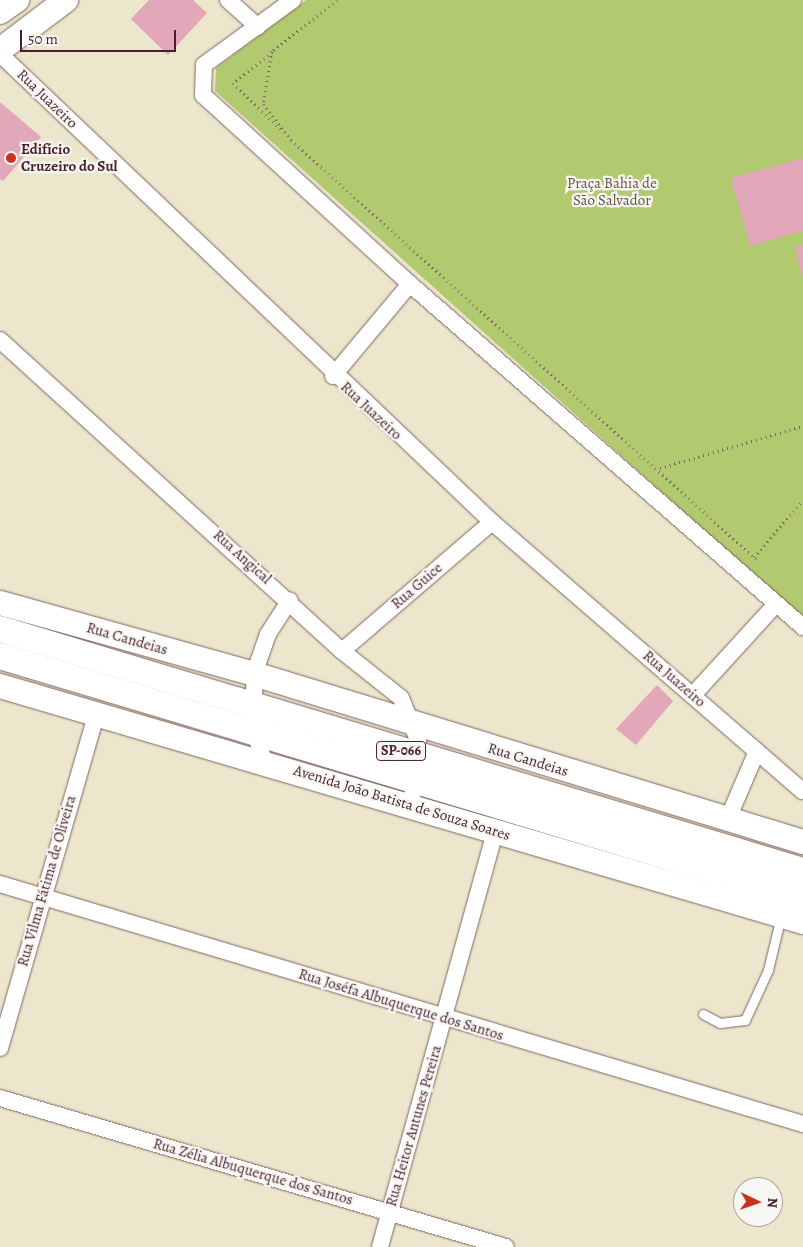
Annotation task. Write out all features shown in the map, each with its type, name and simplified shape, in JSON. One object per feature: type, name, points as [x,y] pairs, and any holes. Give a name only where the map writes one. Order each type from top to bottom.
[{"type":"main road","points":[[0,12],[17,0]]},
{"type":"main road","points":[[0,50],[66,0]]},
{"type":"main road","name":"Rua Candeias","points":[[2,609],[254,674],[412,725],[727,821],[803,842]]},
{"type":"main road","name":"SP-066","points":[[2,609],[252,703],[419,756],[803,871]]},
{"type":"main road","name":"SP-066","points":[[0,656],[255,733],[412,794],[803,897]]},
{"type":"main road","name":"Avenida João Batista de Souza Soares","points":[[0,686],[96,715],[264,761],[412,794],[495,832],[792,919]]},
{"type":"street","points":[[228,0],[258,27]]},
{"type":"street","points":[[294,0],[204,65],[203,95],[410,284],[803,627]]},
{"type":"street","name":"Rua Juazeiro","points":[[0,54],[333,376],[492,522],[803,791]]},
{"type":"street","points":[[333,376],[410,284]]},
{"type":"street","name":"Rua Angical","points":[[0,340],[290,600],[342,650],[401,698],[412,725],[419,756],[412,794]]},
{"type":"street","name":"Rua Guice","points":[[342,650],[492,522]]},
{"type":"street","points":[[264,761],[255,733],[252,703],[254,674],[268,634],[290,600]]},
{"type":"street","points":[[693,695],[776,604]]},
{"type":"street","name":"Rua Vilma Fátima de Oliveira","points":[[0,1048],[42,895],[96,715]]},
{"type":"street","points":[[727,821],[757,751]]},
{"type":"street","name":"Rua Heitor Antunes Pereira","points":[[380,1247],[445,1019],[495,832]]},
{"type":"street","name":"Rua Joséfa Albuquerque dos Santos","points":[[0,884],[42,895],[445,1019],[803,1124]]},
{"type":"street","name":"Rua Zélia Albuquerque dos Santos","points":[[0,1098],[506,1247]]},
{"type":"lane","points":[[703,1014],[720,1023],[745,1020],[792,919]]},
{"type":"path","points":[[337,0],[233,83],[291,140],[659,468],[761,563]]},
{"type":"path","points":[[272,51],[263,104],[291,140]]},
{"type":"path","points":[[659,468],[803,426]]},
{"type":"path","points":[[754,556],[803,500]]},
{"type":"green space","name":"Praça Bahia de São Salvador","points":[[306,0],[803,0],[803,619],[215,91],[216,68]]},
{"type":"building","points":[[149,0],[193,0],[207,13],[168,55],[131,19]]},
{"type":"building","name":"Edifício Cruzeiro do Sul","points":[[0,102],[41,137],[3,181],[0,179]]},
{"type":"building","points":[[803,158],[803,231],[750,246],[731,178]]},
{"type":"building","points":[[803,245],[803,275],[802,275],[795,247]]},
{"type":"building","points":[[657,685],[673,701],[636,745],[616,729]]},
{"type":"place","name":"Edifício Cruzeiro do Sul","points":[[11,158]]}]
